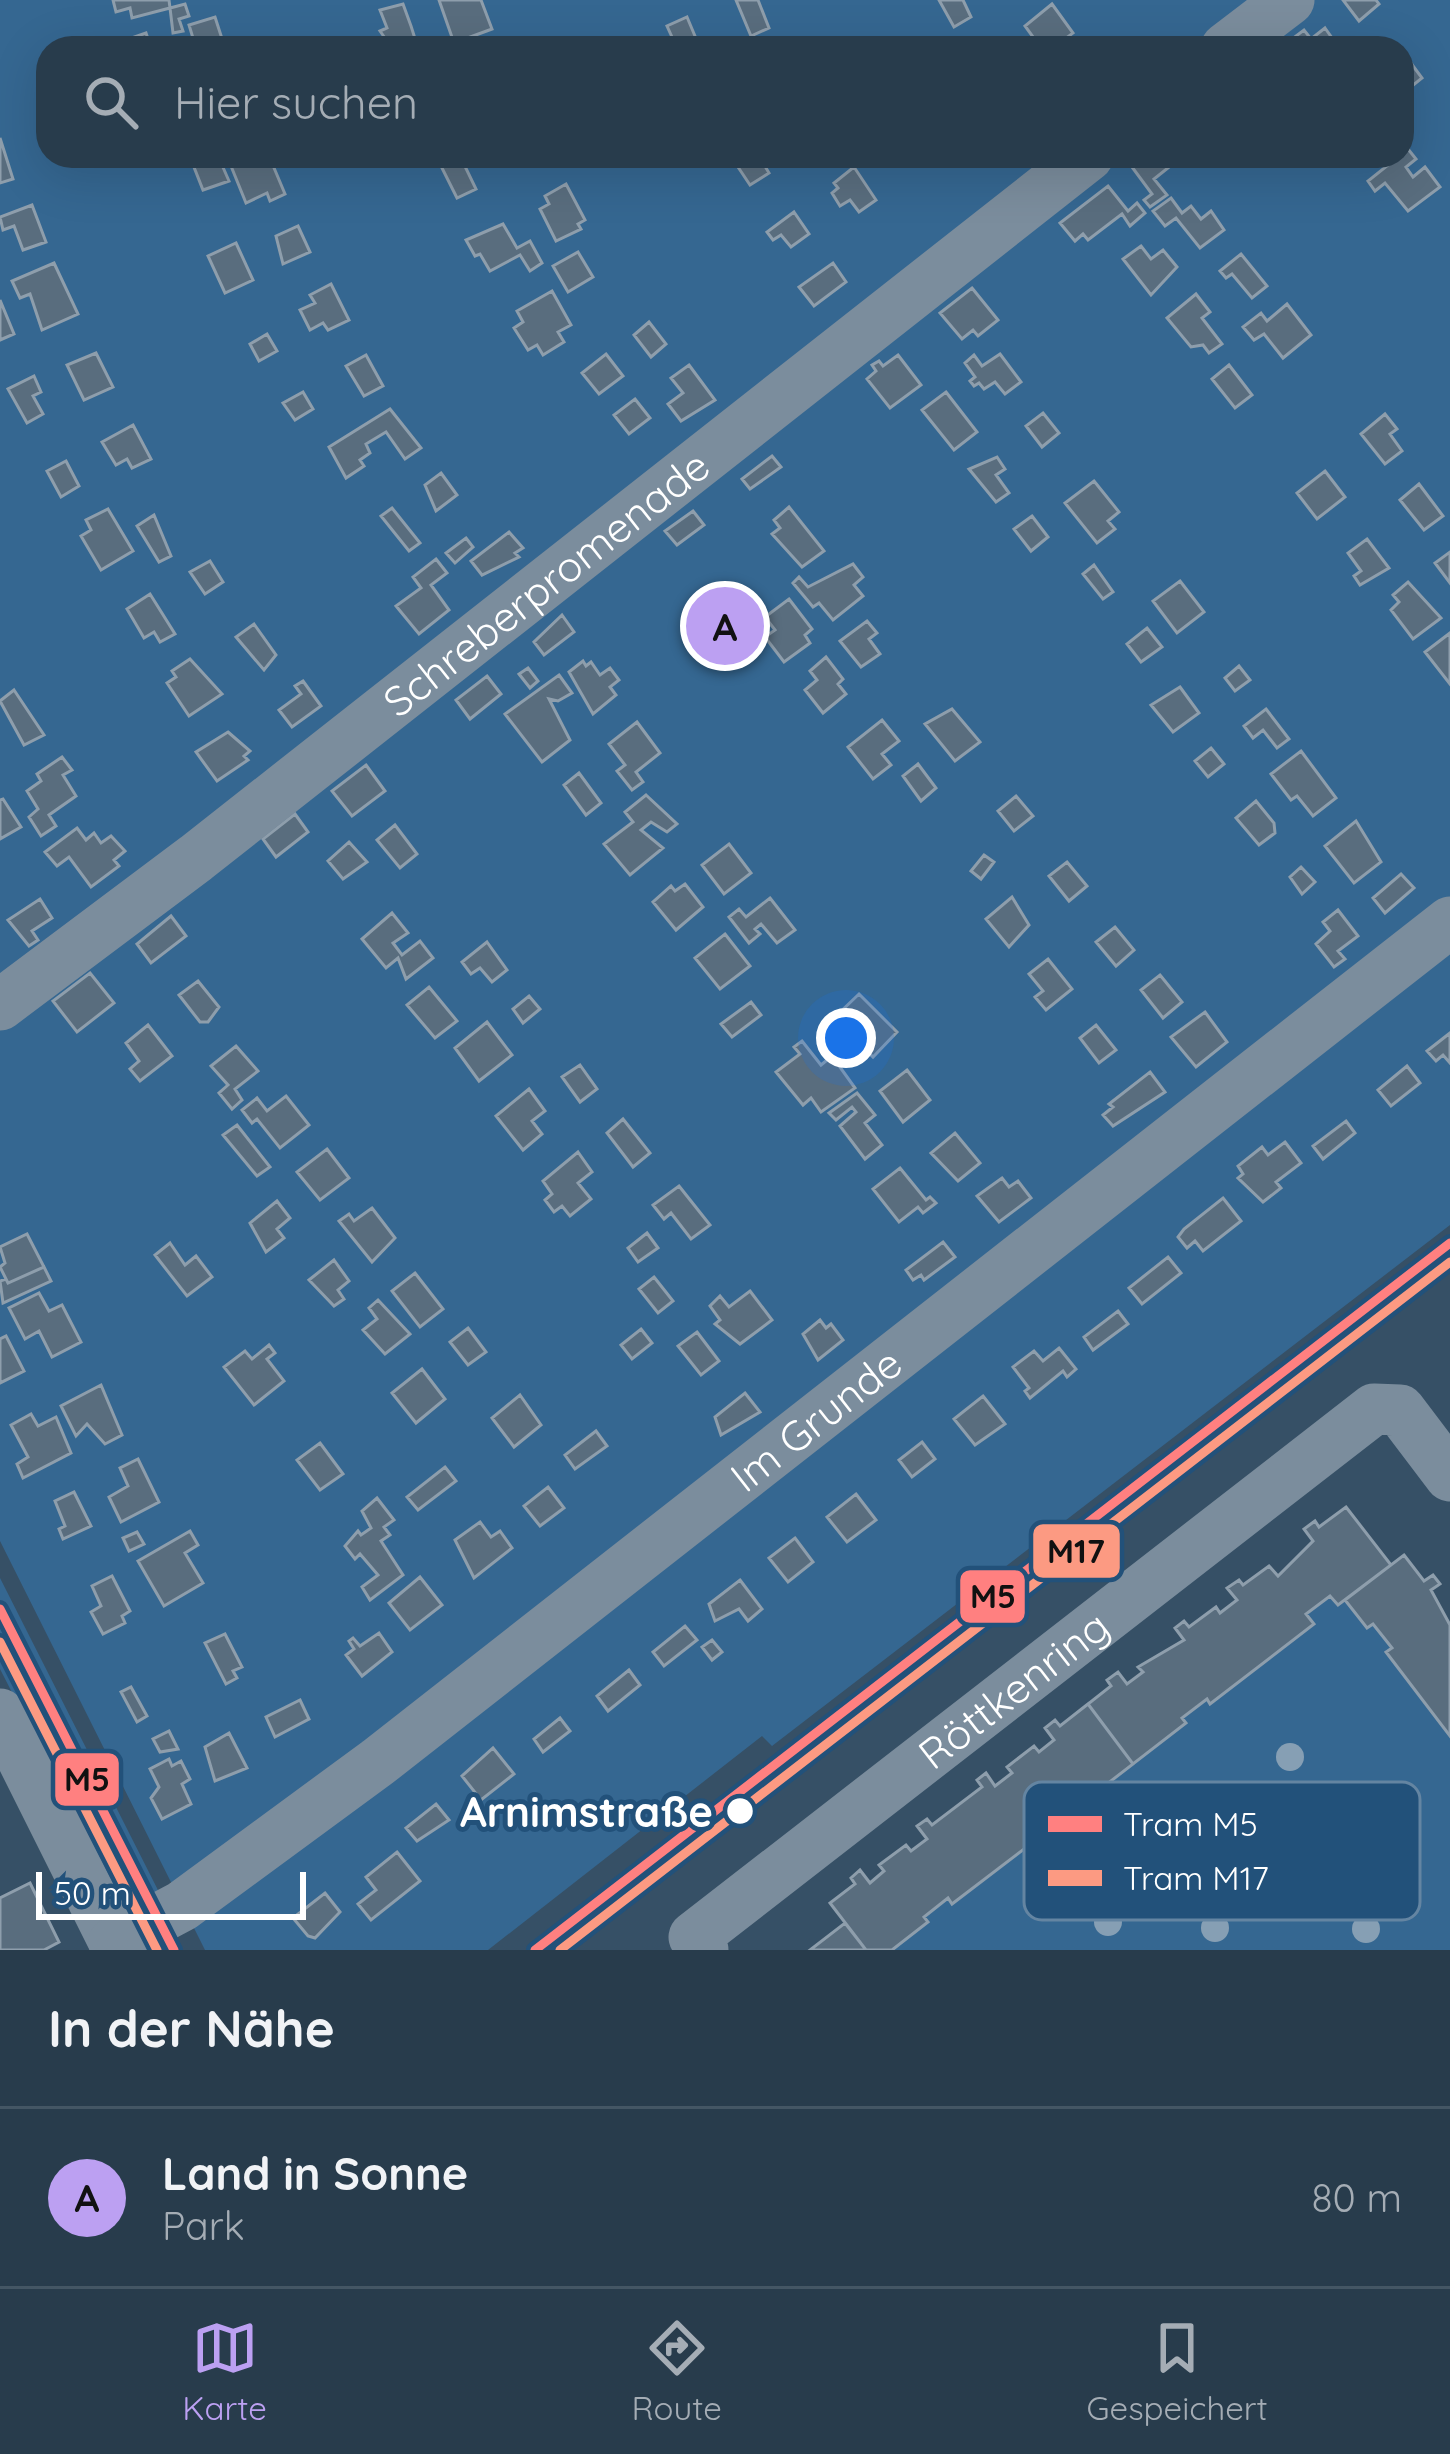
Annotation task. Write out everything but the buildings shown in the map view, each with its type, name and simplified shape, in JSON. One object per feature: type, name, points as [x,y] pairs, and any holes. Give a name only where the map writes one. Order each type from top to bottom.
[{"type":"street","points":[[1242,36],[1288,0]]},
{"type":"street","name":"Schreberpromenade","points":[[0,1005],[196,858],[1073,168]]},
{"type":"street","name":"Im Grunde","points":[[116,1946],[176,1910],[378,1762],[1450,922]]},
{"type":"street","name":"Röttkenring","points":[[691,1946],[1374,1409],[1400,1410],[1443,1451]]},
{"type":"street","points":[[0,1714],[116,1946]]},
{"type":"shaded area","points":[[0,0],[1450,0],[1450,1225],[772,1746],[762,1736],[488,1950],[205,1950],[0,1541]]},
{"type":"shaded area","points":[[0,1578],[161,1896],[126,1915],[0,1669]]},
{"type":"shaded area","points":[[1330,1596],[1338,1605],[1345,1600],[1367,1628],[1373,1624],[1392,1648],[1386,1653],[1450,1736],[1450,1950],[892,1950],[928,1923],[924,1917],[948,1898],[953,1903],[1024,1849],[1024,1920],[1420,1920],[1420,1782],[1110,1782],[1186,1724],[1182,1718],[1207,1699],[1211,1703],[1314,1625],[1306,1614]]},
{"type":"tram line","name":"M5","points":[[535,1950],[1450,1243]]},
{"type":"tram line","name":"M17","points":[[560,1950],[1450,1262]]},
{"type":"tram line","name":"M5","points":[[0,1609],[174,1950]]},
{"type":"tram line","name":"M17","points":[[0,1642],[157,1950]]},
{"type":"place","name":"Land in Sonne","points":[[725,626]]},
{"type":"place","name":"Arnimstraße","points":[[740,1811]]}]
